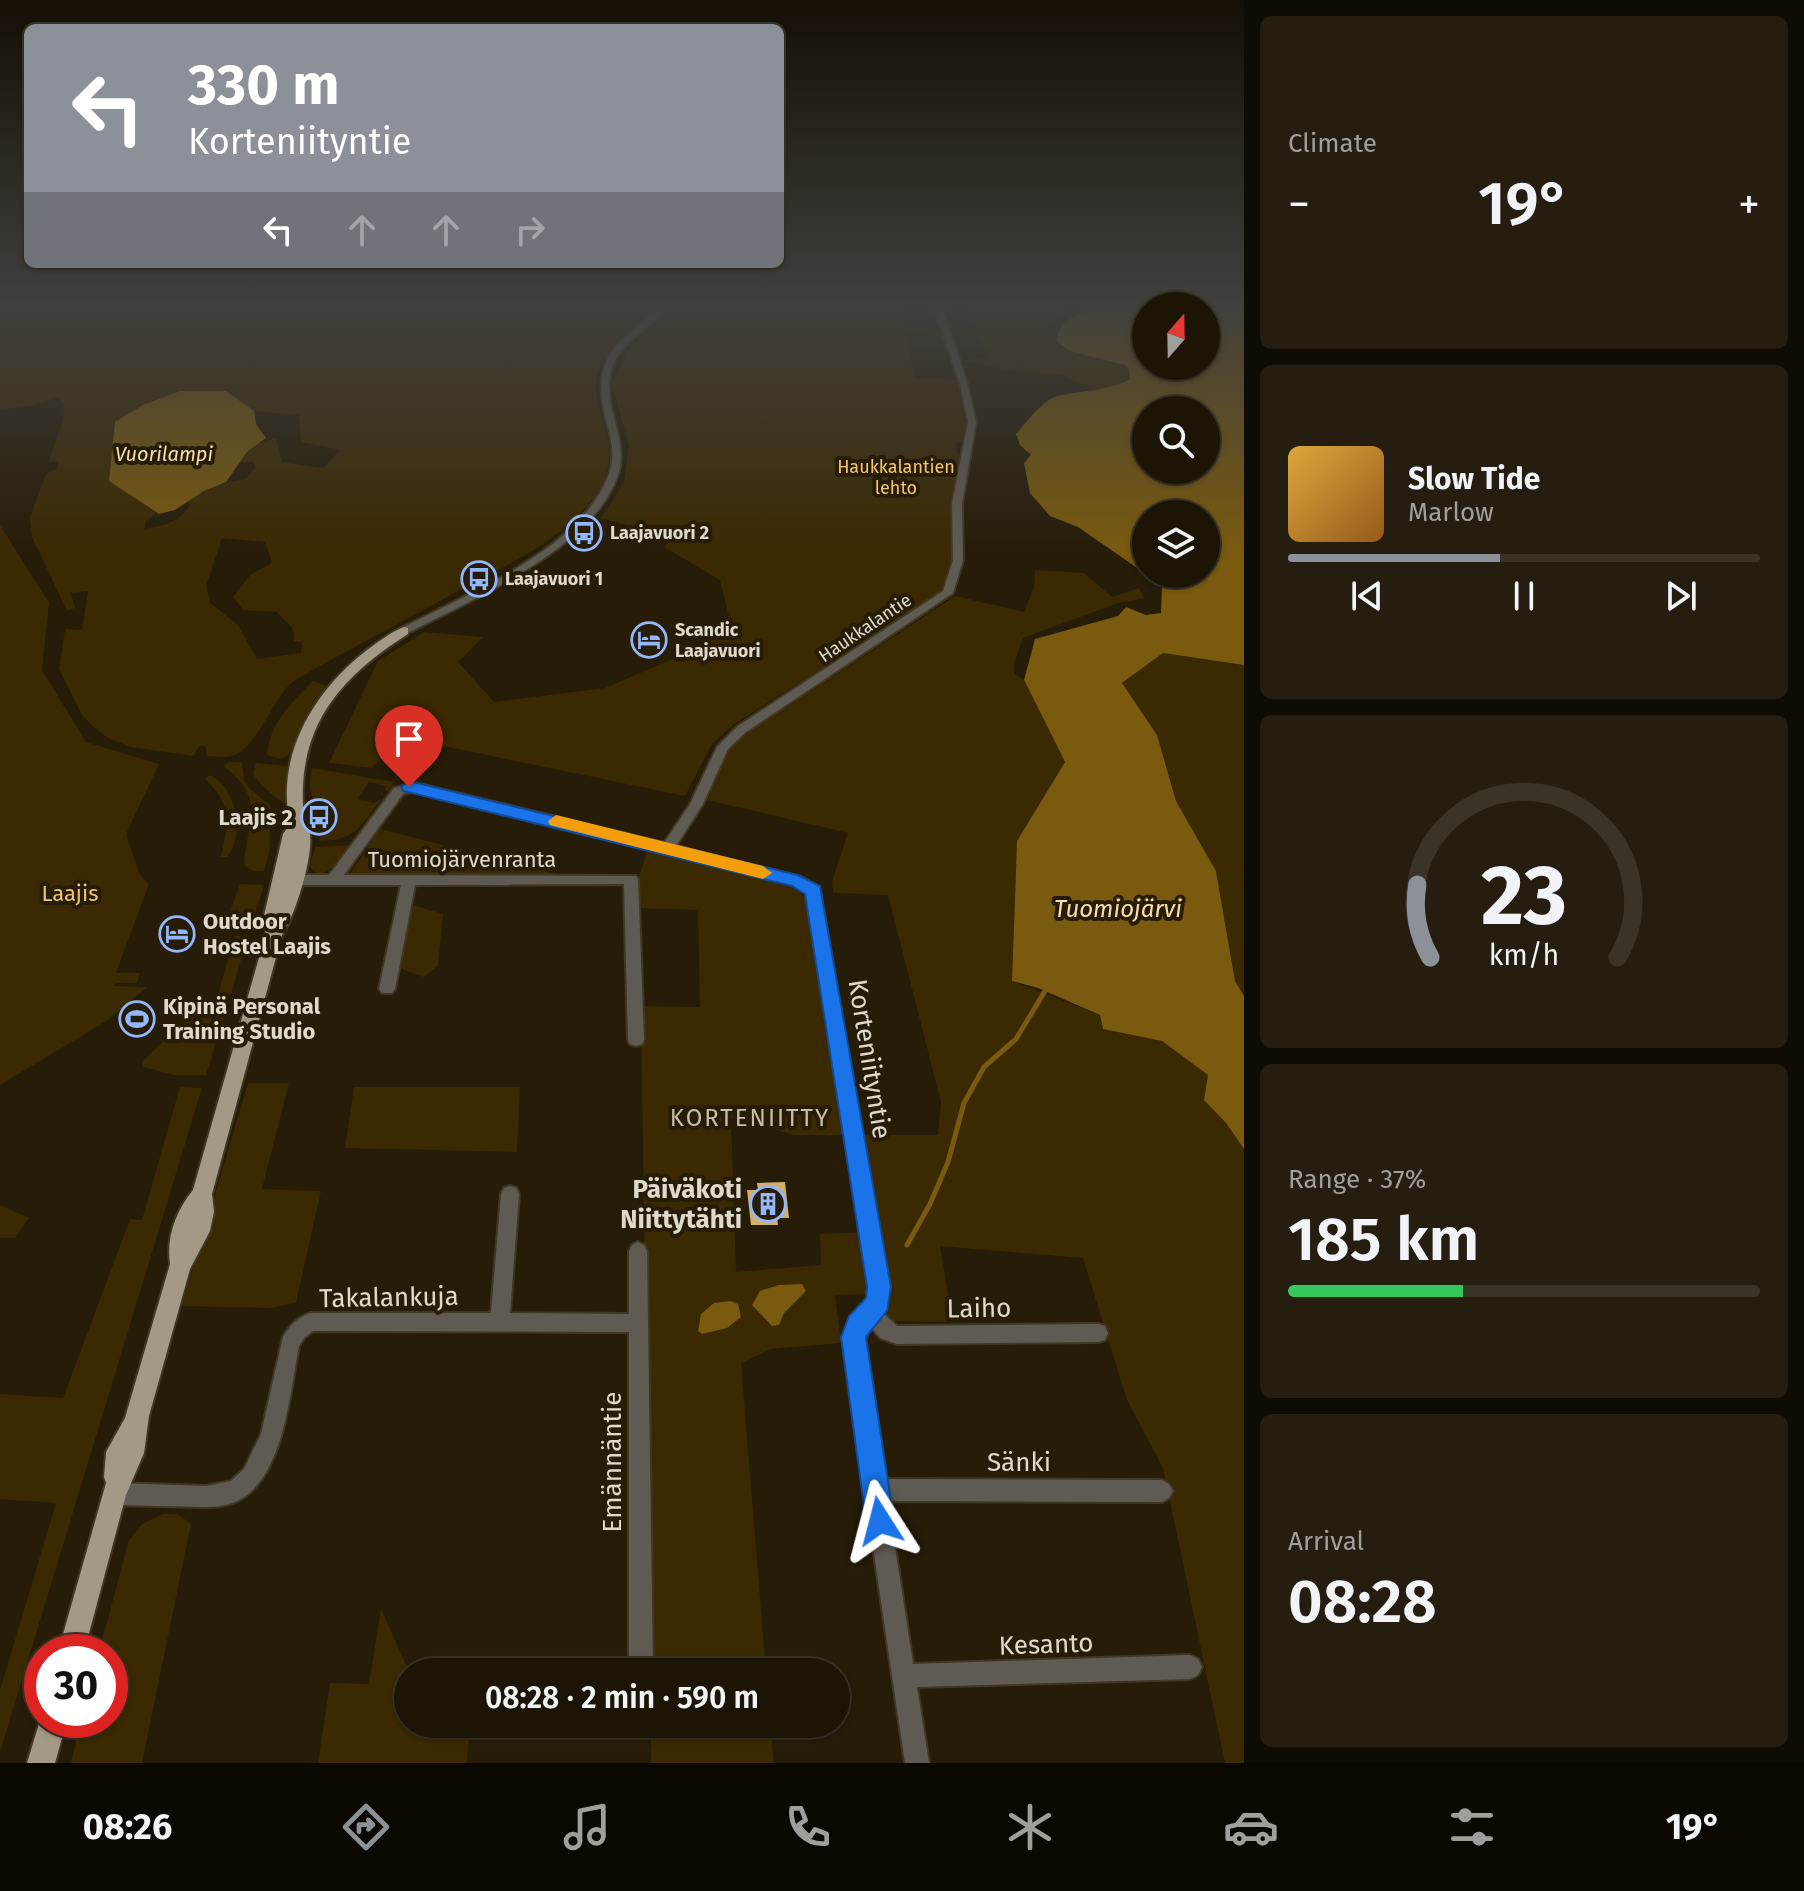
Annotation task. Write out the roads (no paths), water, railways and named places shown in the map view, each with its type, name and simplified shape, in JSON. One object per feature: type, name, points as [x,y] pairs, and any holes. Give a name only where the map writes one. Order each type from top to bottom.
[{"type":"main road","points":[[76,1634],[114,1494],[132,1453],[137,1416],[181,1264],[194,1248],[205,1208],[202,1194],[274,933],[283,924],[303,834],[297,826],[295,771],[304,737],[318,710],[339,681],[374,648],[404,631]]},
{"type":"main road","points":[[274,933],[270,924],[291,834],[297,826]]},
{"type":"main road","points":[[41,1763],[48,1738]]},
{"type":"street","points":[[404,631],[496,580],[506,578],[582,521],[615,472],[616,444],[602,389]]},
{"type":"street","name":"Haukkalantie","points":[[667,849],[696,804],[723,747],[742,729],[948,593],[958,560],[957,504],[972,422],[964,389]]},
{"type":"street","name":"Korteniityntie","points":[[332,881],[399,791],[409,787],[798,881],[813,891],[879,1287],[878,1302],[855,1330],[854,1351],[917,1763]]},
{"type":"street","name":"Tuomiojärvenranta","points":[[294,880],[631,879],[636,1040]]},
{"type":"street","points":[[387,989],[409,882]]},
{"type":"street","points":[[500,1321],[510,1194]]},
{"type":"street","name":"Emännäntie","points":[[638,1251],[641,1658]]},
{"type":"street","name":"Laiho","points":[[870,1313],[887,1331],[897,1335],[1098,1333]]},
{"type":"street","name":"Takalankuja","points":[[114,1494],[222,1496],[247,1484],[264,1457],[290,1344],[297,1331],[310,1322],[638,1323]]},
{"type":"street","name":"Sänki","points":[[875,1490],[1162,1491]]},
{"type":"street","name":"Kesanto","points":[[904,1676],[1190,1667]]},
{"type":"water","name":"Tuomiojärvi","points":[[1097,389],[1244,389],[1244,665],[1163,653],[1122,683],[1157,735],[1176,801],[1216,871],[1235,981],[1244,996],[1244,1149],[1226,1123],[1204,1100],[1208,1075],[1162,1041],[1103,1029],[1100,1015],[1038,988],[1012,981],[1017,841],[1065,762],[1024,680],[1035,639],[1118,616],[1126,607],[1146,615],[1161,613],[1162,588],[1220,588],[1220,500],[1132,500],[1132,564],[1078,527],[1050,516],[1030,493],[1024,463],[1031,455],[1020,445],[1016,434],[1046,402],[1067,394]]},
{"type":"water","name":"Vuorilampi","points":[[180,391],[226,391],[254,411],[256,424],[266,438],[247,452],[226,482],[204,491],[175,510],[159,514],[109,481],[115,422],[143,405]]},
{"type":"water","points":[[802,1284],[806,1291],[784,1313],[779,1325],[772,1326],[752,1305],[760,1291],[779,1285]]},
{"type":"water","points":[[730,1301],[738,1304],[741,1317],[727,1328],[702,1334],[698,1331],[701,1314],[714,1303]]},
{"type":"waterway","points":[[907,1245],[930,1204],[948,1162],[964,1103],[984,1067],[1016,1039],[1045,991]]},
{"type":"place","name":"Laajavuori 2","points":[[584,533]]},
{"type":"place","name":"Laajavuori 1","points":[[479,579]]},
{"type":"place","name":"Scandic Laajavuori","points":[[649,640]]},
{"type":"place","name":"Laajis 2","points":[[319,817]]},
{"type":"place","name":"Outdoor Hostel Laajis","points":[[177,934]]},
{"type":"place","name":"Kipinä Personal Training Studio","points":[[137,1019]]},
{"type":"place","name":"Päiväkoti Niittytähti","points":[[768,1204]]},
{"type":"district","name":"KORTENIITTY","points":[[750,1118]]},
{"type":"park label","name":"Haukkalantien lehto","points":[[896,477]]},
{"type":"park label","name":"Laajis","points":[[70,893]]}]
